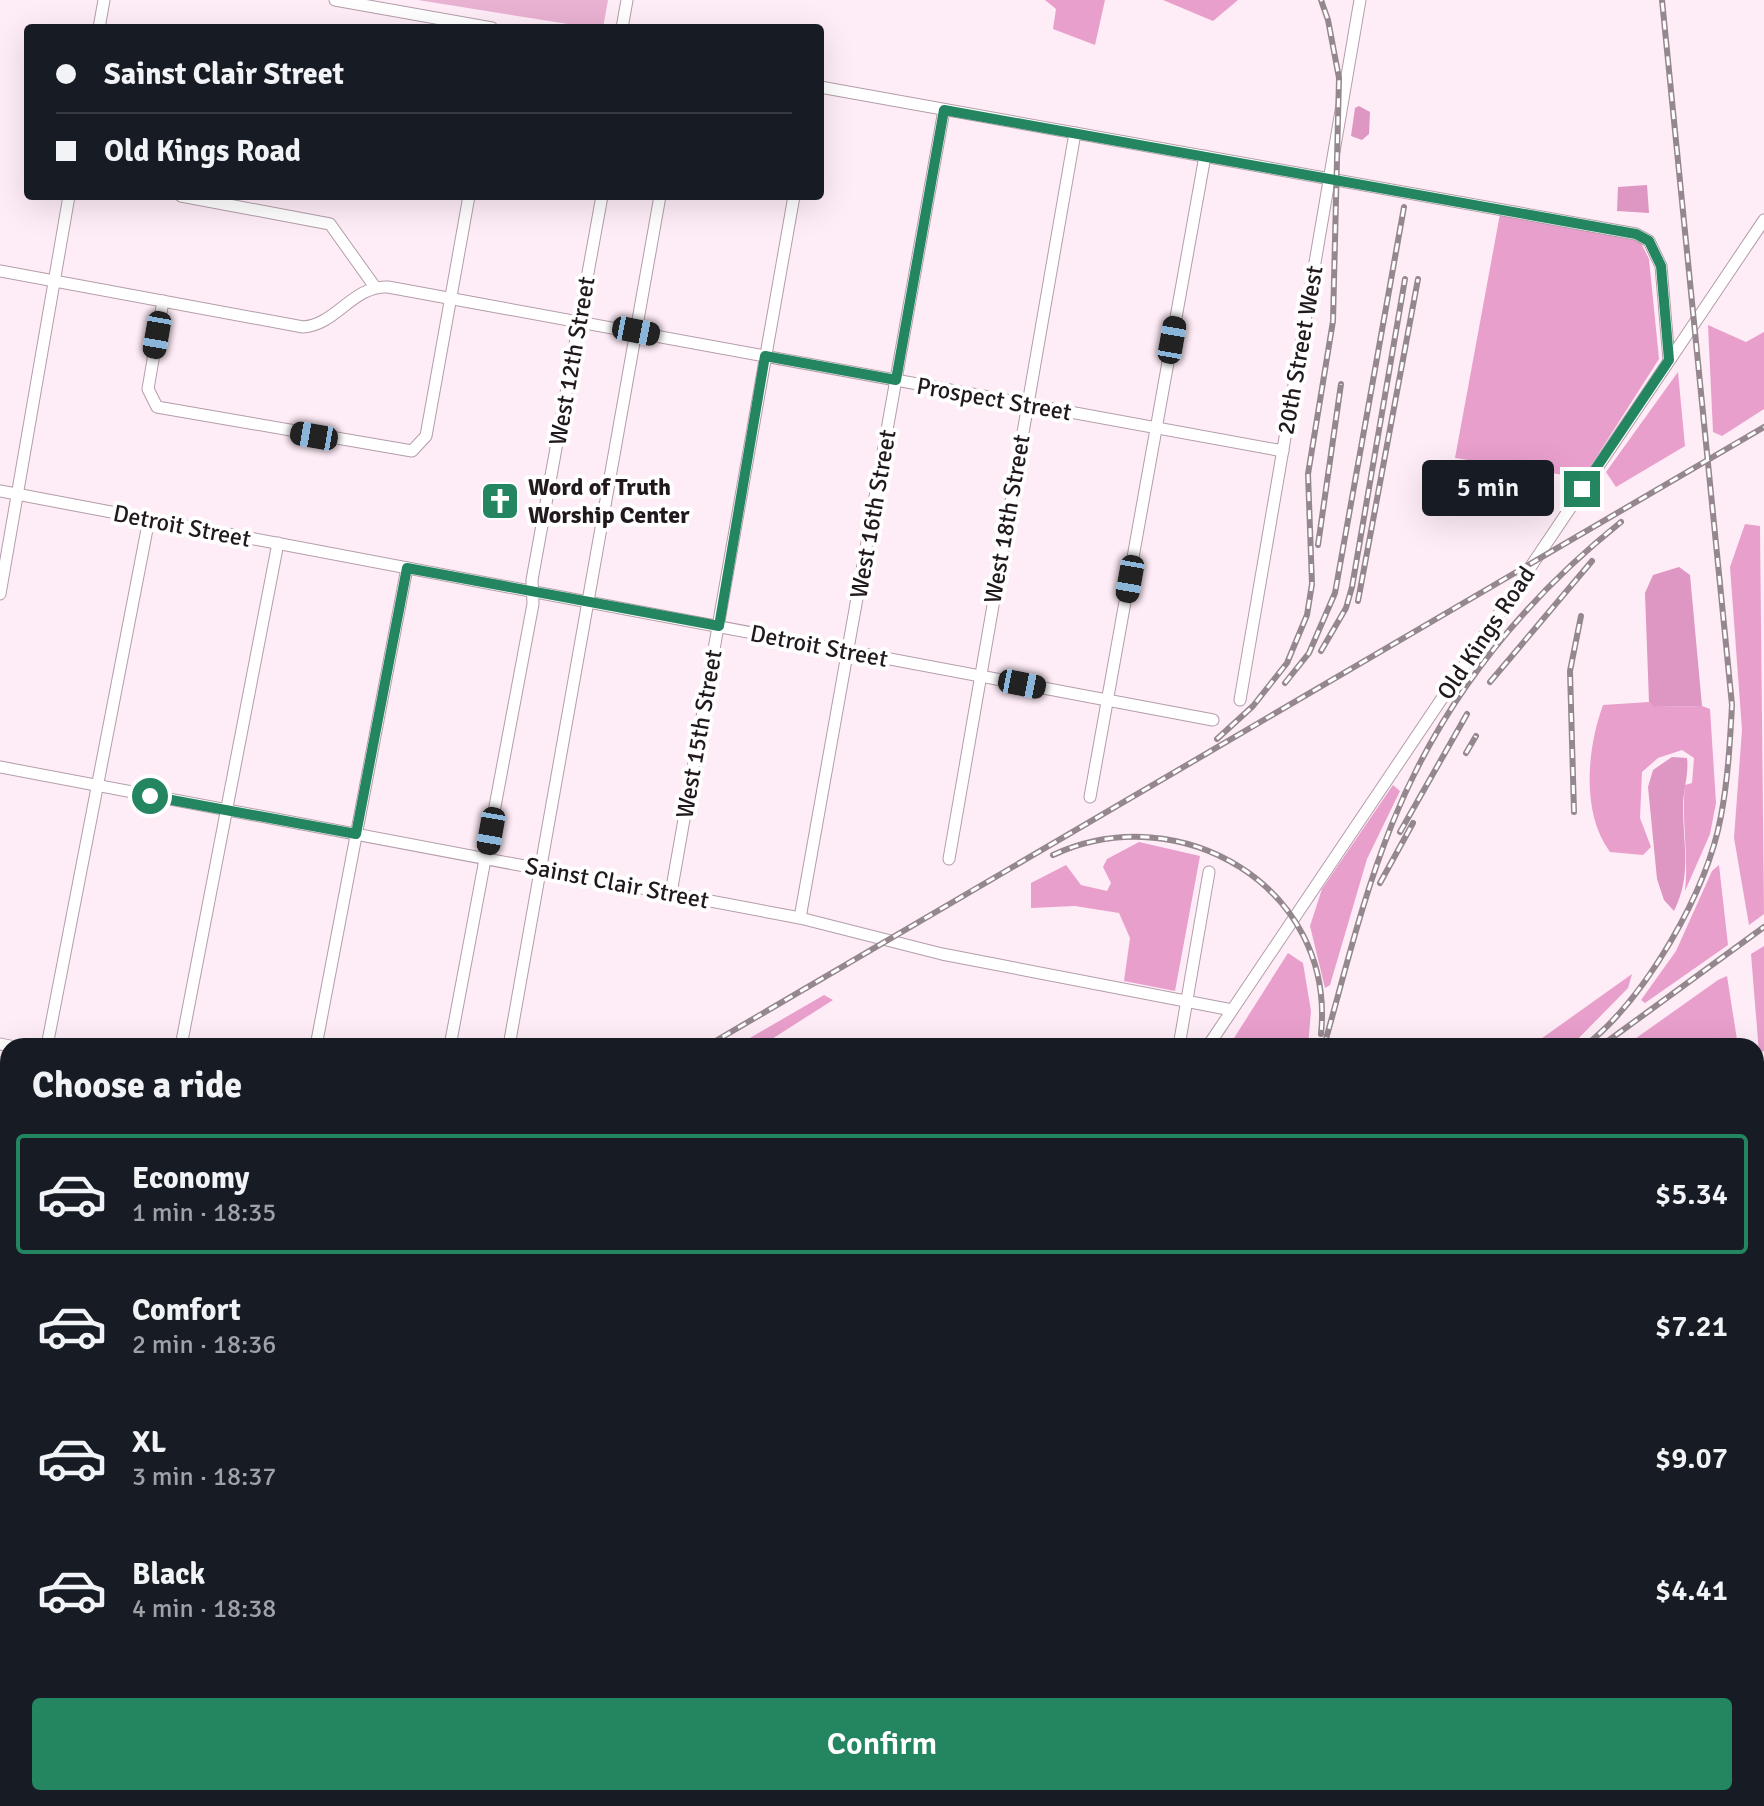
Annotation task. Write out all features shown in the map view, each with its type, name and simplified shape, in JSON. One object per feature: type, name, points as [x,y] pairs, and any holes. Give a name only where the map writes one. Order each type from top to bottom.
[{"type":"street","points":[[100,24],[104,0]]},
{"type":"street","points":[[335,0],[470,24]]},
{"type":"street","points":[[623,24],[627,0]]},
{"type":"street","name":"20th Street West","points":[[1240,700],[1360,0]]},
{"type":"street","points":[[824,88],[1636,234],[1649,241],[1661,266],[1669,360]]},
{"type":"street","name":"West 16th Street","points":[[800,918],[944,110]]},
{"type":"street","name":"West 18th Street","points":[[949,859],[1075,133]]},
{"type":"street","points":[[1090,797],[1205,156]]},
{"type":"street","points":[[0,594],[68,200]]},
{"type":"street","points":[[0,271],[311,326],[375,287],[330,224],[202,200]]},
{"type":"street","points":[[163,301],[148,389],[152,402],[164,409],[405,452],[419,447],[426,436],[468,200]]},
{"type":"street","name":"West 12th Street","points":[[452,1038],[533,604],[532,591],[601,200]]},
{"type":"street","points":[[510,1038],[659,200]]},
{"type":"street","name":"West 15th Street","points":[[671,893],[793,200]]},
{"type":"street","name":"Old Kings Road","points":[[1213,1038],[1764,220]]},
{"type":"street","name":"Prospect Street","points":[[375,287],[636,331],[1283,451]]},
{"type":"street","name":"Detroit Street","points":[[0,491],[1213,720]]},
{"type":"street","points":[[49,1038],[149,519]]},
{"type":"street","points":[[183,1038],[278,543]]},
{"type":"street","points":[[318,1038],[407,568]]},
{"type":"street","name":"Sainst Clair Street","points":[[0,767],[800,918],[860,930],[942,954],[1232,1010]]},
{"type":"street","points":[[1180,1038],[1209,872]]},
{"type":"shaded area","points":[[418,0],[608,0],[604,24],[568,24]]},
{"type":"shaded area","points":[[1045,0],[1105,0],[1095,45],[1053,29],[1056,9]]},
{"type":"shaded area","points":[[1163,0],[1238,0],[1213,21]]},
{"type":"shaded area","points":[[1359,106],[1370,112],[1369,134],[1362,140],[1351,136],[1355,108]]},
{"type":"shaded area","points":[[1647,185],[1649,213],[1617,211],[1618,187]]},
{"type":"shaded area","points":[[1500,214],[1640,241],[1649,259],[1659,359],[1583,478],[1455,458]]},
{"type":"shaded area","points":[[1708,325],[1746,342],[1764,332],[1764,409],[1722,436],[1713,432]]},
{"type":"shaded area","points":[[1678,372],[1685,446],[1616,487],[1606,472]]},
{"type":"shaded area","points":[[1745,524],[1760,526],[1764,914],[1749,925],[1734,838],[1742,730],[1730,567]]},
{"type":"shaded area","points":[[1679,567],[1690,575],[1702,706],[1653,707],[1649,702],[1645,593],[1653,575]]},
{"type":"shaded area","points":[[1649,702],[1653,707],[1702,706],[1710,709],[1716,803],[1710,834],[1685,891],[1684,798],[1685,785],[1692,783],[1694,758],[1682,750],[1658,758],[1642,772],[1640,818],[1651,847],[1643,855],[1610,852],[1594,819],[1591,761],[1603,705]]},
{"type":"shaded area","points":[[1672,757],[1687,758],[1683,807],[1685,872],[1674,911],[1664,900],[1657,879],[1648,787],[1653,770]]},
{"type":"shaded area","points":[[1393,785],[1400,791],[1367,859],[1330,985],[1325,988],[1310,926],[1322,889]]},
{"type":"shaded area","points":[[1139,842],[1200,856],[1175,991],[1124,981],[1130,938],[1119,913],[1075,906],[1031,908],[1031,883],[1066,865],[1081,885],[1107,891],[1111,883],[1103,867],[1107,859]]},
{"type":"shaded area","points":[[1719,865],[1728,945],[1645,1003],[1641,1000],[1676,951],[1712,871]]},
{"type":"shaded area","points":[[1764,946],[1764,1038],[1758,1038],[1751,954]]},
{"type":"shaded area","points":[[1288,953],[1303,963],[1311,1011],[1309,1038],[1234,1038]]},
{"type":"shaded area","points":[[1632,974],[1628,988],[1579,1038],[1542,1038]]},
{"type":"shaded area","points":[[1727,976],[1737,1038],[1636,1038]]},
{"type":"shaded area","points":[[824,995],[833,1000],[774,1038],[750,1038]]},
{"type":"railway","points":[[1217,739],[1253,706],[1287,663],[1307,615],[1312,584],[1308,474],[1333,321],[1339,78],[1321,0]]},
{"type":"railway","points":[[1594,1038],[1630,1000],[1651,972],[1671,942],[1702,877],[1721,816],[1732,705],[1662,0]]},
{"type":"railway","points":[[1285,683],[1309,653],[1335,593],[1404,207]]},
{"type":"railway","points":[[1321,651],[1346,608],[1352,587],[1405,279]]},
{"type":"railway","points":[[1358,601],[1418,279]]},
{"type":"railway","points":[[1318,545],[1341,384]]},
{"type":"railway","points":[[721,1038],[1764,427]]},
{"type":"railway","points":[[1326,1038],[1382,851],[1411,780],[1434,738],[1459,697],[1517,622],[1549,586],[1621,522]]},
{"type":"railway","points":[[1490,682],[1592,561]]},
{"type":"railway","points":[[1574,812],[1570,671],[1581,616]]},
{"type":"railway","points":[[1400,832],[1467,714]]},
{"type":"railway","points":[[1466,753],[1476,736]]},
{"type":"railway","points":[[1380,883],[1413,823]]},
{"type":"railway","points":[[1053,855],[1102,840],[1151,837],[1198,847],[1240,867],[1276,897],[1303,936],[1319,982],[1321,1034]]},
{"type":"railway","points":[[1612,1038],[1764,927]]},
{"type":"place","name":"Word of Truth Worship Center","points":[[500,501]]},
{"type":"route","points":[[150,796],[356,834],[407,568],[719,626],[765,356],[896,380],[944,110],[1529,214],[1636,234],[1649,241],[1661,266],[1669,360],[1582,489]]}]
